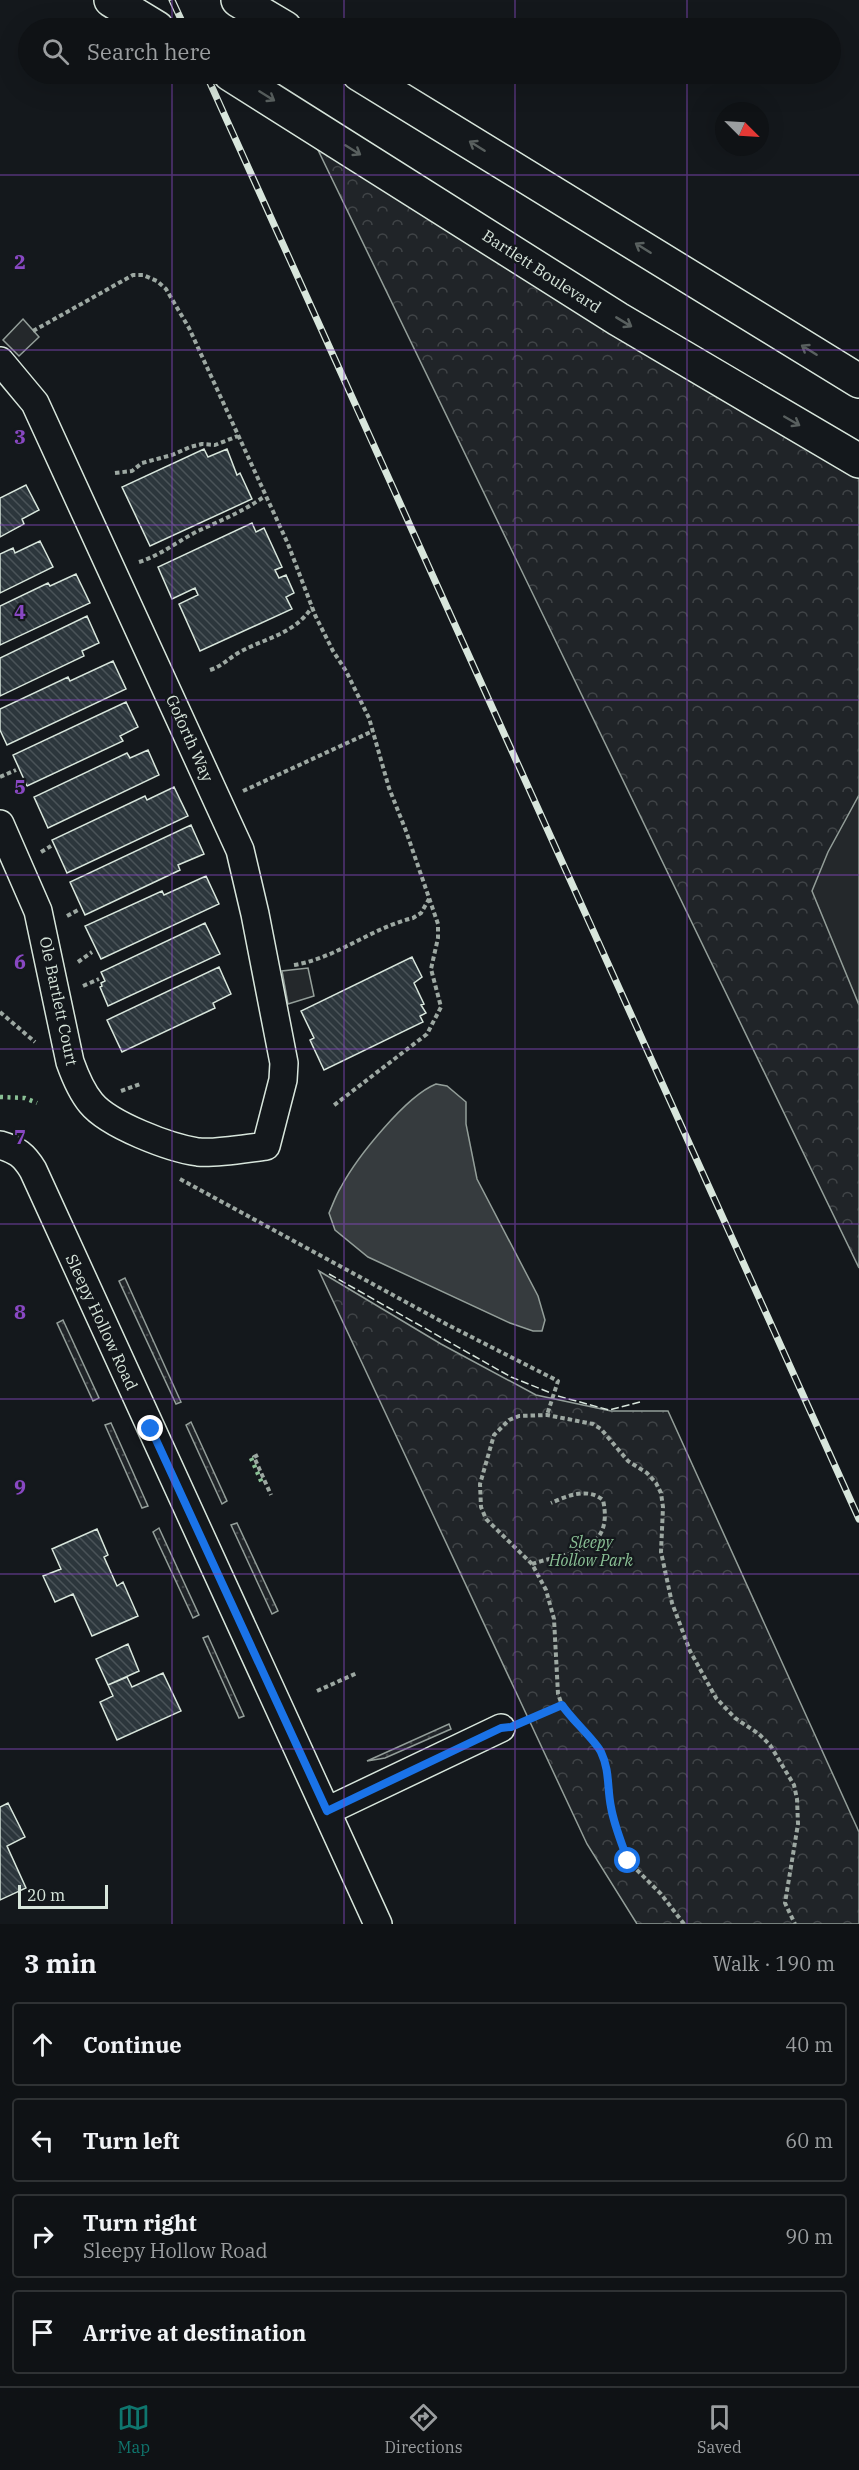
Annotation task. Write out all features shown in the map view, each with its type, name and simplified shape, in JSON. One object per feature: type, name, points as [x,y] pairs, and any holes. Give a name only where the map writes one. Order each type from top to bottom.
[{"type":"main road","points":[[111,0],[141,18]]},
{"type":"main road","points":[[248,6],[268,18]]},
{"type":"main road","name":"Bartlett Boulevard","points":[[246,84],[618,319],[859,460]]},
{"type":"main road","points":[[375,84],[859,381]]},
{"type":"street","name":"Goforth Way","points":[[0,361],[26,390],[39,412],[240,850],[284,1063],[283,1080],[266,1146]]},
{"type":"street","name":"Ole Bartlett Court","points":[[0,824],[38,911],[70,1062],[78,1082],[92,1104],[111,1118],[146,1137],[199,1152],[266,1146]]},
{"type":"street","name":"Sleepy Hollow Road","points":[[8,1147],[25,1157],[33,1170],[378,1924]]},
{"type":"street","points":[[327,1811],[501,1728]]},
{"type":"path","points":[[33,331],[134,275],[143,275],[157,281],[166,289],[189,328],[288,544],[312,607],[333,651],[361,700],[373,731],[385,778],[438,924],[438,938],[431,969],[441,1007],[427,1034],[333,1106]]},
{"type":"path","points":[[115,473],[132,471],[142,463],[172,455],[189,447],[202,444],[215,445],[238,436]]},
{"type":"path","points":[[129,565],[147,559],[198,531],[234,516],[265,496]]},
{"type":"path","points":[[210,670],[223,665],[237,654],[268,638],[298,625],[312,607]]},
{"type":"path","points":[[236,795],[373,731]]},
{"type":"path","points":[[0,777],[16,770]]},
{"type":"path","points":[[292,965],[324,958],[357,940],[413,918],[421,913],[429,898]]},
{"type":"path","points":[[70,966],[82,961],[92,952]]},
{"type":"path","points":[[74,990],[99,980]]},
{"type":"path","points":[[0,1012],[39,1047]]},
{"type":"path","points":[[112,1095],[140,1084]]},
{"type":"path","points":[[170,1174],[558,1382],[547,1415]]},
{"type":"path","points":[[684,1924],[661,1894],[628,1861],[611,1808],[609,1778],[599,1749],[572,1720],[562,1705],[556,1680],[555,1619],[546,1590],[532,1564],[486,1519],[482,1507],[480,1484],[494,1436],[501,1426],[519,1416],[547,1415],[572,1418],[600,1429],[628,1461],[656,1483],[661,1492],[663,1507],[661,1552],[672,1603],[690,1651],[716,1698],[735,1718],[759,1734],[770,1745],[794,1785],[798,1824],[785,1903],[795,1924]]},
{"type":"path","points":[[258,1455],[254,1457],[271,1496]]},
{"type":"path","points":[[532,1564],[582,1550],[600,1533],[604,1522],[603,1500],[596,1494],[567,1496],[551,1503]]},
{"type":"path","points":[[317,1691],[357,1673]]},
{"type":"path","points":[[501,1728],[511,1727],[562,1705]]},
{"type":"green space","points":[[303,119],[859,461],[859,1268]]},
{"type":"green space","name":"Sleepy Hollow Park","points":[[319,1271],[441,1344],[536,1395],[611,1411],[668,1411],[859,1832],[859,1924],[637,1924],[587,1844]]},
{"type":"green space","points":[[125,1278],[181,1402],[176,1404],[119,1281]]},
{"type":"green space","points":[[63,1320],[99,1398],[93,1401],[57,1323]]},
{"type":"green space","points":[[191,1422],[227,1501],[222,1504],[186,1425]]},
{"type":"green space","points":[[111,1423],[148,1506],[142,1508],[105,1425]]},
{"type":"green space","points":[[237,1523],[278,1611],[272,1614],[231,1525]]},
{"type":"green space","points":[[159,1528],[199,1615],[193,1618],[153,1532]]},
{"type":"green space","points":[[208,1636],[244,1716],[239,1718],[203,1638]]},
{"type":"green space","points":[[449,1724],[451,1729],[385,1758],[367,1761]]},
{"type":"shaded area","points":[[23,319],[39,337],[19,356],[3,340]]},
{"type":"shaded area","points":[[859,795],[859,1005],[812,891],[828,852]]},
{"type":"shaded area","points":[[308,968],[314,996],[288,1004],[282,971]]},
{"type":"shaded area","points":[[436,1084],[447,1086],[466,1102],[466,1124],[477,1179],[538,1296],[545,1320],[542,1331],[533,1331],[510,1323],[368,1257],[335,1230],[329,1213],[348,1174],[370,1144],[397,1114]]},
{"type":"building","points":[[204,449],[208,457],[227,449],[237,475],[240,473],[252,499],[150,546],[122,487]]},
{"type":"building","points":[[26,485],[39,510],[22,519],[24,524],[0,537],[0,498]]},
{"type":"building","points":[[252,523],[256,532],[264,528],[282,567],[275,570],[279,578],[286,575],[294,593],[286,597],[292,609],[200,651],[179,604],[198,595],[195,588],[172,599],[158,567]]},
{"type":"building","points":[[40,541],[53,567],[0,593],[0,554],[13,548],[15,553]]},
{"type":"building","points":[[76,574],[90,603],[0,645],[0,606],[48,583],[50,586]]},
{"type":"building","points":[[87,616],[99,643],[82,651],[84,656],[0,696],[0,658]]},
{"type":"building","points":[[113,661],[126,689],[7,745],[0,730],[0,709],[68,677],[70,681]]},
{"type":"building","points":[[126,702],[138,727],[120,736],[123,741],[27,786],[13,755]]},
{"type":"building","points":[[148,750],[159,775],[48,828],[34,797],[127,753],[130,758]]},
{"type":"building","points":[[174,787],[188,816],[67,873],[52,840],[145,796],[147,800]]},
{"type":"building","points":[[191,825],[204,854],[178,865],[180,870],[85,915],[70,882]]},
{"type":"building","points":[[206,876],[219,904],[101,959],[85,926],[162,891],[164,895]]},
{"type":"building","points":[[205,923],[220,954],[108,1006],[100,987],[105,981],[101,972]]},
{"type":"building","points":[[412,957],[422,977],[414,983],[424,1004],[421,1005],[426,1013],[420,1016],[423,1022],[324,1070],[310,1040],[314,1038],[301,1011]]},
{"type":"building","points":[[219,967],[231,994],[213,1003],[215,1008],[122,1052],[107,1020]]},
{"type":"building","points":[[97,1529],[108,1555],[104,1557],[117,1586],[123,1582],[138,1616],[92,1636],[73,1594],[55,1602],[43,1576],[61,1569],[52,1549]]},
{"type":"building","points":[[128,1644],[139,1671],[108,1685],[96,1659]]},
{"type":"building","points":[[163,1673],[181,1711],[117,1740],[100,1702],[113,1696],[108,1685],[127,1677],[132,1687]]},
{"type":"building","points":[[8,1803],[25,1837],[7,1846],[26,1888],[0,1900],[0,1807]]},
{"type":"railway","points":[[172,0],[180,18]]},
{"type":"railway","points":[[211,84],[859,1519]]},
{"type":"hedge","points":[[0,1097],[25,1098],[37,1103]]},
{"type":"hedge","points":[[251,1458],[262,1483]]},
{"type":"fence","points":[[329,1274],[511,1377],[551,1393]]},
{"type":"fence","points":[[558,1396],[609,1410],[640,1402]]},
{"type":"route","points":[[151,1429],[327,1811],[501,1728],[511,1727],[562,1705],[572,1720],[599,1749],[609,1778],[611,1808],[628,1861]]}]
